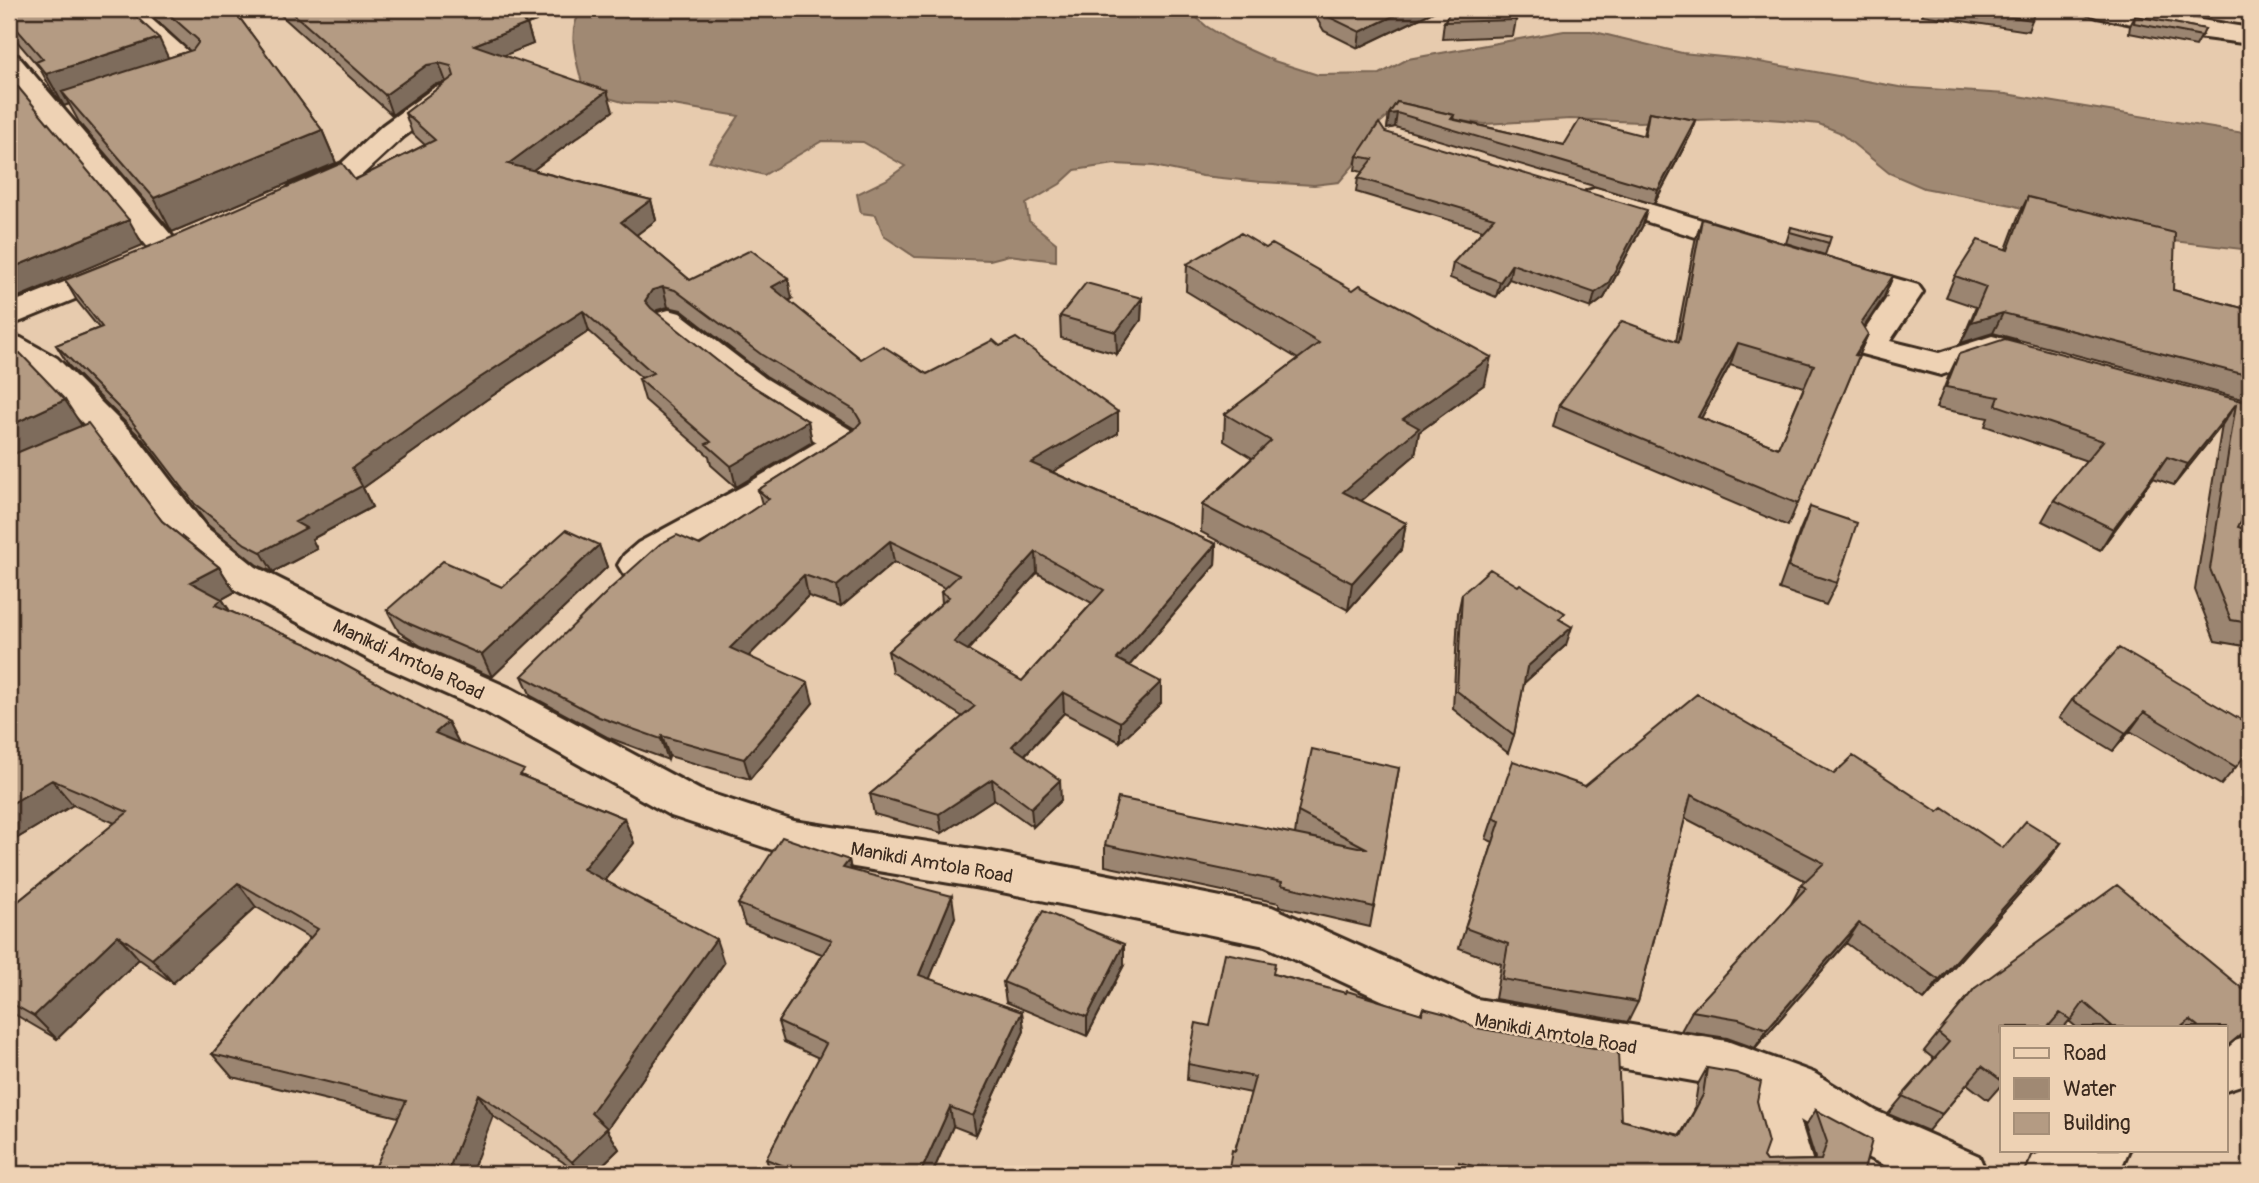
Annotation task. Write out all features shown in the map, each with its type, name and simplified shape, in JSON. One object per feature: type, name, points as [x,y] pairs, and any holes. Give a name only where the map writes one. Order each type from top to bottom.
[{"type":"street","points":[[125,9],[198,74],[147,91]]},
{"type":"street","points":[[2097,9],[2197,29],[2250,36]]},
{"type":"street","points":[[9,62],[70,116],[180,245],[9,316]]},
{"type":"street","points":[[278,202],[352,169],[393,131],[445,93]]},
{"type":"street","points":[[1575,190],[1772,252]]},
{"type":"street","points":[[1809,263],[1908,292],[1870,346],[1941,364],[1992,346],[2030,356]]},
{"type":"street","points":[[612,588],[651,553],[758,494],[844,441],[805,421],[702,348],[669,320]]},
{"type":"street","name":"Manikdi Amtola Road","points":[[9,345],[45,365],[98,436],[129,450],[192,536],[243,577],[390,652],[511,688],[686,803],[794,839],[992,871],[1272,927],[1472,1020],[1727,1064],[1797,1090],[1858,1128],[1961,1174]]},
{"type":"street","points":[[2228,1066],[2250,1059]]},
{"type":"street","points":[[1780,1084],[1774,1116],[1786,1159],[1781,1174]]},
{"type":"street","points":[[2051,1174],[2099,1152]]},
{"type":"water","points":[[583,9],[1187,9],[1206,26],[1232,42],[1274,61],[1318,75],[1380,74],[1408,59],[1564,31],[1591,31],[1682,53],[1743,59],[1899,87],[2006,94],[2250,134],[2250,250],[2095,232],[2012,205],[1924,188],[1889,173],[1839,132],[1819,124],[1752,118],[1639,122],[1570,119],[1485,124],[1406,114],[1388,116],[1376,126],[1353,166],[1339,182],[1314,185],[1261,182],[1202,176],[1154,166],[1115,164],[1075,170],[1060,184],[1026,204],[1029,221],[1056,243],[1056,261],[1009,255],[990,260],[915,257],[884,236],[876,215],[861,213],[857,194],[886,180],[905,166],[863,142],[822,141],[764,175],[709,161],[739,116],[667,104],[626,103],[584,91],[573,37],[577,17]]},
{"type":"building","points":[[9,9],[128,9],[159,38],[46,74],[36,62],[43,59],[9,20]]},
{"type":"building","points":[[163,9],[233,9],[322,130],[154,198],[62,92],[193,50],[198,40]]},
{"type":"building","points":[[288,9],[511,9],[504,11],[527,24],[474,45],[607,91],[508,164],[651,200],[621,222],[690,280],[751,250],[788,278],[772,287],[861,359],[883,346],[927,374],[993,340],[1000,346],[1016,338],[1118,412],[1031,463],[1216,544],[1117,659],[1161,682],[1120,722],[1063,692],[1012,746],[1060,780],[1031,808],[992,779],[939,814],[870,794],[975,706],[888,651],[949,597],[941,592],[959,575],[890,541],[837,586],[804,575],[730,648],[808,683],[744,759],[662,736],[661,739],[599,717],[522,676],[660,544],[677,535],[700,545],[769,499],[758,490],[854,430],[861,422],[854,410],[762,355],[675,290],[663,287],[652,290],[645,301],[651,308],[735,375],[808,421],[731,466],[706,444],[711,442],[639,379],[653,373],[583,311],[478,379],[352,468],[362,486],[295,522],[306,528],[261,552],[245,544],[195,504],[130,419],[56,345],[102,327],[65,280],[168,239],[342,163],[355,180],[435,140],[405,113],[454,76],[451,66],[439,63],[427,65],[385,95]],"holes":[[[1036,552],[1104,590],[1022,681],[954,642]]]},
{"type":"building","points":[[1322,9],[1408,9],[1360,32],[1325,15]]},
{"type":"building","points":[[1452,9],[1511,9],[1516,20],[1444,22]]},
{"type":"building","points":[[1956,9],[2035,9],[2032,20]]},
{"type":"building","points":[[2135,16],[2205,29],[2202,36],[2134,23]]},
{"type":"building","points":[[13,81],[129,220],[9,269],[9,83]]},
{"type":"building","points":[[1397,102],[1454,115],[1451,119],[1564,145],[1580,119],[1645,136],[1649,112],[1695,120],[1658,190],[1397,113],[1389,114]]},
{"type":"building","points":[[1379,123],[1385,132],[1647,210],[1608,284],[1595,293],[1512,264],[1500,282],[1453,263],[1494,218],[1358,178],[1373,159],[1357,156]]},
{"type":"building","points":[[2028,197],[2175,233],[2173,290],[2250,310],[2250,376],[2003,313],[1971,322],[1986,287],[1955,276],[1978,240],[2008,250]]},
{"type":"building","points":[[1702,219],[1893,276],[1861,323],[1868,334],[1855,355],[1859,356],[1798,504],[1559,405],[1622,321],[1679,342]],"holes":[[[1738,343],[1814,365],[1778,448],[1698,417]]]},
{"type":"building","points":[[1791,227],[1831,237],[1829,243],[1790,232]]},
{"type":"building","points":[[1241,233],[1266,248],[1272,244],[1353,290],[1360,285],[1491,357],[1403,419],[1419,428],[1343,492],[1406,523],[1352,583],[1202,505],[1271,441],[1225,414],[1319,343],[1187,264]]},
{"type":"building","points":[[1086,283],[1142,298],[1116,332],[1060,316]]},
{"type":"building","points":[[2005,339],[2250,403],[2250,503],[2238,527],[2250,531],[2250,623],[2231,620],[2210,569],[2236,404],[2188,464],[2167,457],[2113,529],[2054,500],[2103,441],[1996,405],[1999,397],[1946,387],[1959,354]]},
{"type":"building","points":[[20,353],[65,400],[9,426],[9,358]]},
{"type":"building","points":[[88,423],[162,521],[219,567],[190,582],[222,599],[215,605],[307,644],[448,722],[435,733],[524,770],[520,775],[624,818],[583,869],[716,939],[591,1113],[607,1128],[572,1162],[549,1141],[478,1094],[447,1174],[372,1174],[406,1101],[212,1054],[318,929],[238,883],[152,959],[118,935],[34,1016],[9,1002],[9,903],[16,903],[128,812],[52,780],[9,805],[9,744],[14,741],[9,738],[9,456]]},
{"type":"building","points":[[1810,507],[1857,523],[1837,583],[1788,567]]},
{"type":"building","points":[[566,530],[599,545],[482,655],[410,624],[387,610],[443,561],[502,587]]},
{"type":"building","points":[[1490,569],[1518,586],[1520,584],[1565,613],[1559,619],[1572,627],[1527,667],[1514,735],[1457,691],[1462,594]]},
{"type":"building","points":[[2119,648],[2250,725],[2250,749],[2236,767],[2144,712],[2126,733],[2072,700]]},
{"type":"building","points":[[1697,694],[1834,774],[1853,756],[1938,812],[1943,808],[2003,848],[2026,821],[2061,843],[1939,980],[1859,923],[1767,1029],[1739,1019],[1692,1011],[1806,888],[1801,885],[1824,863],[1691,795],[1638,1002],[1502,979],[1508,944],[1465,928],[1500,821],[1493,818],[1513,761],[1585,786]]},
{"type":"building","points":[[1312,749],[1399,768],[1374,907],[1281,885],[1282,882],[1105,845],[1118,798],[1368,849],[1298,812]]},
{"type":"building","points":[[782,837],[849,860],[843,868],[952,896],[919,975],[1022,1012],[973,1116],[950,1107],[920,1174],[805,1174],[766,1159],[826,1044],[778,1022],[832,940],[738,904]]},
{"type":"building","points":[[2117,885],[2250,995],[2250,1022],[2243,1025],[2243,1033],[2228,1045],[2228,1026],[2198,1026],[2190,1020],[2182,1026],[2112,1026],[2084,1002],[2071,1020],[2060,1013],[2049,1026],[2000,1026],[2000,1080],[1982,1066],[1942,1114],[1902,1096],[1949,1042],[1938,1033],[1975,988]]},
{"type":"building","points":[[1043,911],[1124,944],[1087,1017],[1003,982]]},
{"type":"building","points":[[1225,953],[1275,963],[1273,974],[1346,993],[1347,991],[1422,1014],[1423,1008],[1446,1014],[1477,1028],[1618,1052],[1621,1120],[1681,1136],[1703,1095],[1707,1068],[1736,1073],[1761,1082],[1757,1101],[1768,1143],[1763,1157],[1766,1161],[1821,1160],[1827,1142],[1816,1110],[1872,1140],[1863,1174],[1501,1174],[1459,1162],[1459,1174],[1228,1174],[1232,1150],[1235,1151],[1255,1077],[1188,1064],[1196,1023],[1210,1026]]}]
